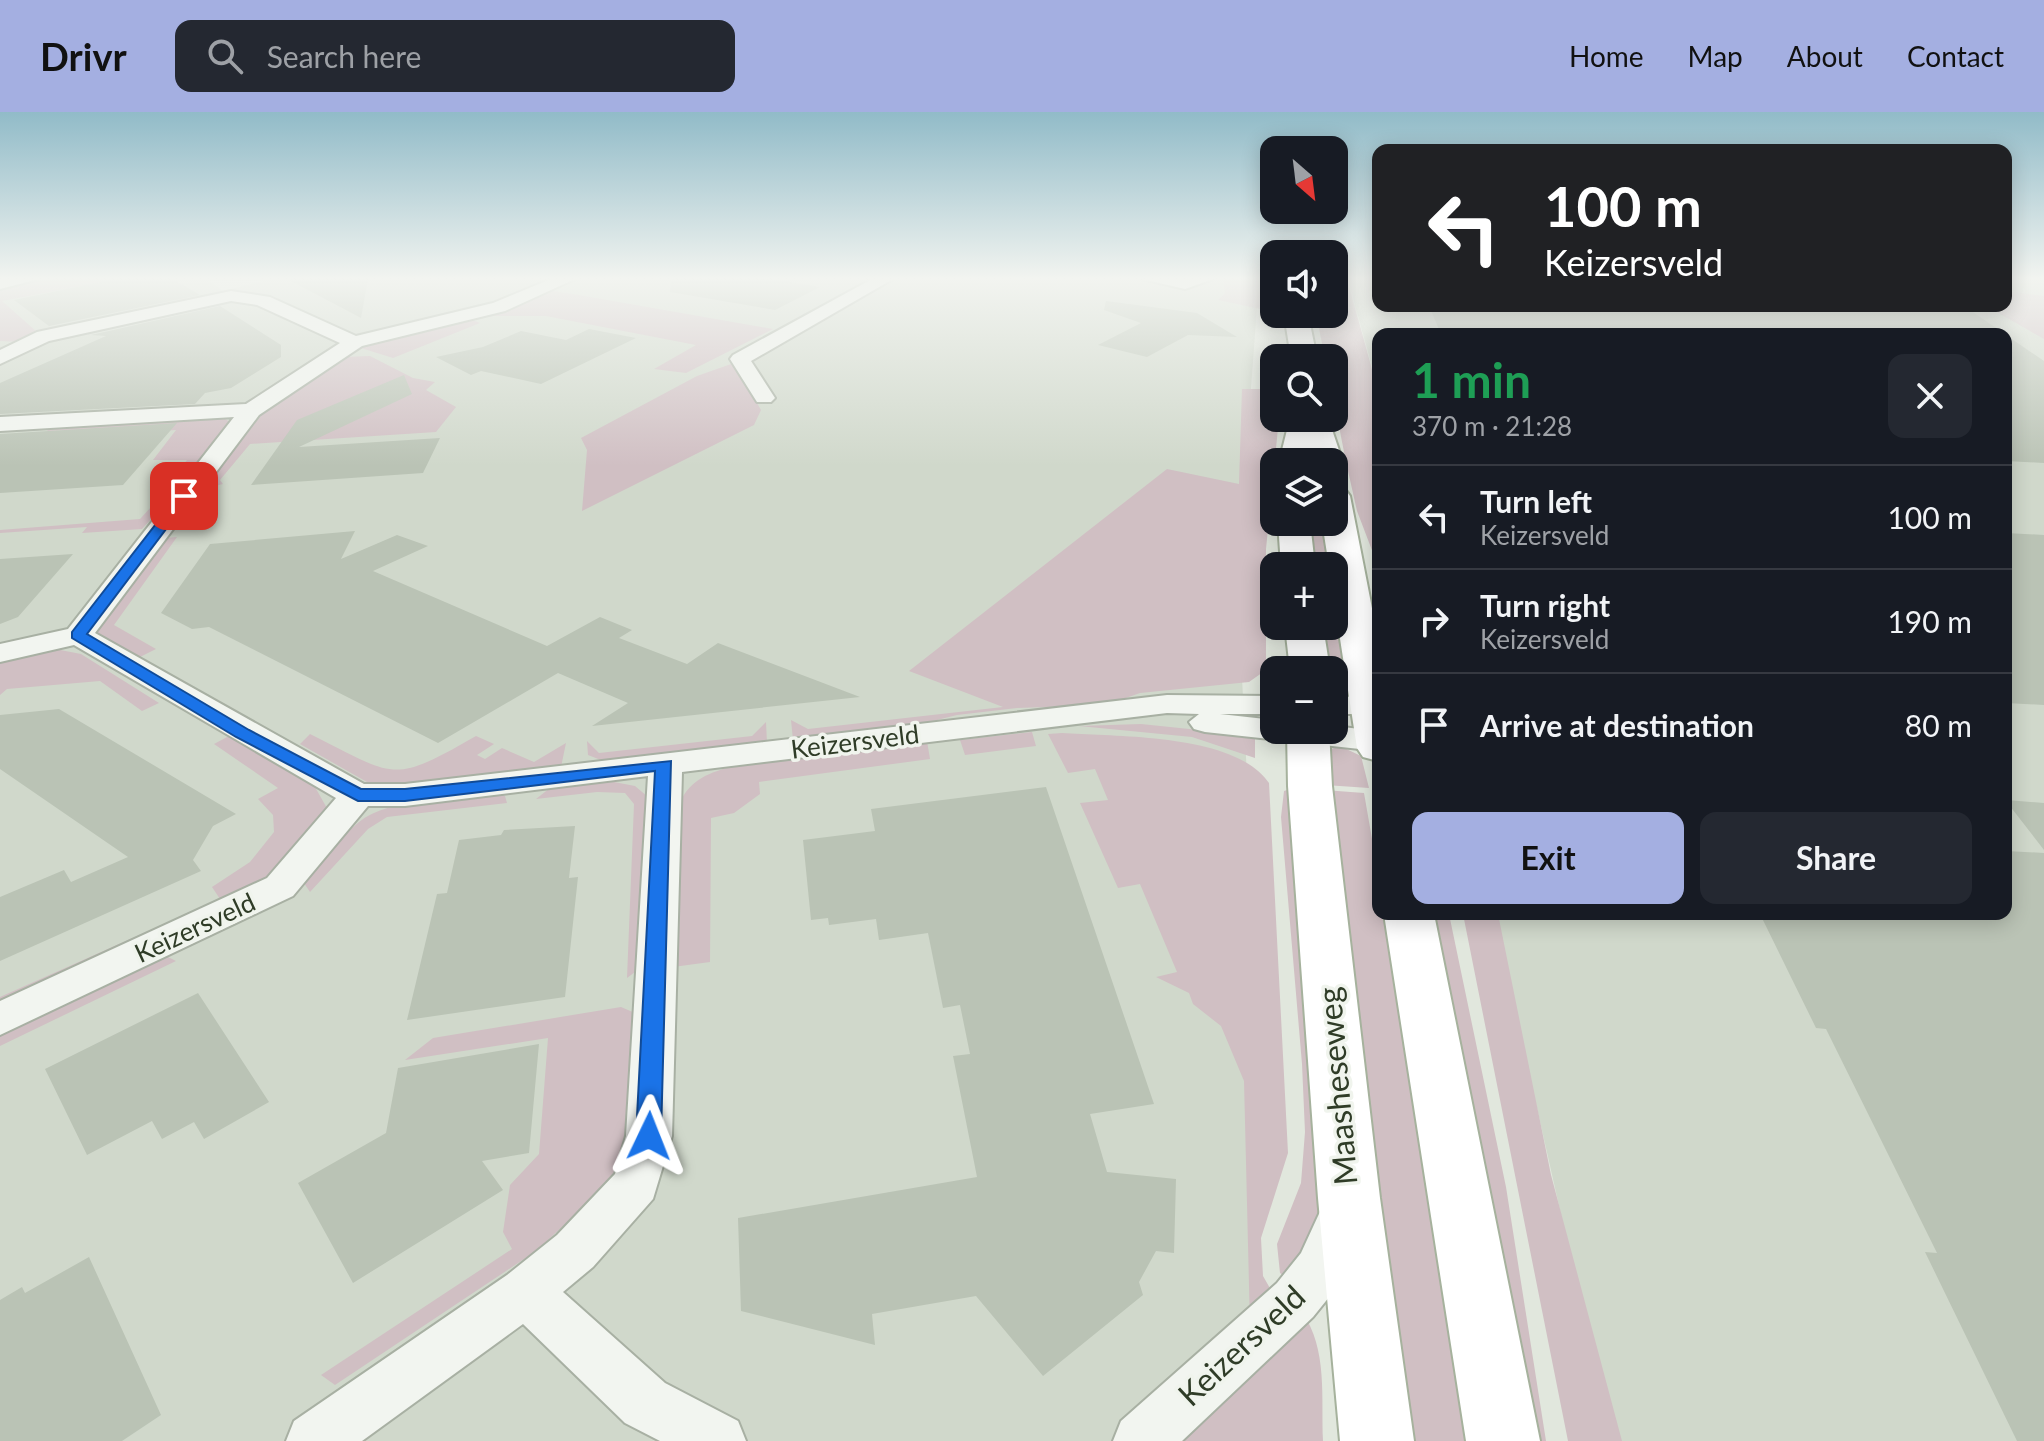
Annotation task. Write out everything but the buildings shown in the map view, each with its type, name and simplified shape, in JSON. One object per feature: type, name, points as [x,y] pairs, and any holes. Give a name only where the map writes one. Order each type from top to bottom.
[{"type":"main road","name":"Maasheseweg","points":[[1334,536],[1335,656]]},
{"type":"main road","name":"Maasheseweg","points":[[1337,744],[1349,1198],[1377,1441]]},
{"type":"main road","points":[[1410,920],[1503,1441]]},
{"type":"street","points":[[0,358],[29,341]]},
{"type":"street","points":[[351,341],[355,342]]},
{"type":"street","points":[[0,653],[78,635],[251,410],[359,341]]},
{"type":"street","points":[[764,398],[740,359],[773,341]]},
{"type":"street","points":[[0,424],[251,410]]},
{"type":"street","name":"Keizersveld","points":[[78,635],[242,733],[358,795],[405,795],[1167,704],[1260,715]]},
{"type":"street","name":"Keizersveld","points":[[1044,720],[1179,718],[1260,721]]},
{"type":"street","points":[[314,1441],[525,1292],[575,1251],[636,1184],[646,1148],[665,765]]},
{"type":"street","name":"Keizersveld","points":[[0,1019],[280,887],[358,795]]},
{"type":"street","name":"Keizersveld","points":[[1141,1441],[1295,1300],[1320,1269],[1349,1198]]},
{"type":"street","points":[[525,1292],[645,1403],[718,1441]]},
{"type":"shaded area","points":[[0,341],[1254,341],[1237,578],[1256,956],[1259,1441],[0,1441]]},
{"type":"shaded area","points":[[435,341],[393,358],[361,348],[367,342]]},
{"type":"shaded area","points":[[675,341],[749,341],[686,373],[654,369],[696,345]]},
{"type":"shaded area","points":[[1322,341],[1364,341],[1372,369],[1372,550],[1357,511],[1348,471],[1348,448],[1343,448],[1340,432],[1348,432],[1348,344],[1322,344]]},
{"type":"shaded area","points":[[1365,341],[1372,341],[1372,367]]},
{"type":"shaded area","points":[[2012,341],[2044,341],[2044,1441],[1612,1441],[1503,957],[1486,920],[2012,920]]},
{"type":"shaded area","points":[[370,356],[413,378],[435,382],[426,390],[456,407],[436,432],[250,444],[220,480],[223,484],[204,489],[263,413],[344,357]]},
{"type":"shaded area","points":[[734,363],[761,410],[754,425],[582,511],[587,450],[581,438],[697,376]]},
{"type":"shaded area","points":[[1242,389],[1260,389],[1260,432],[1278,432],[1276,448],[1260,448],[1260,536],[1267,536],[1266,552],[1260,552],[1260,640],[1266,640],[1266,656],[1260,656],[1260,674],[1249,682],[1140,693],[1106,705],[1017,708],[957,715],[905,728],[793,740],[791,720],[808,729],[1003,707],[909,671],[1167,469],[1239,484]]},
{"type":"shaded area","points":[[225,418],[229,422],[168,499],[158,497],[187,460],[153,460],[176,430],[64,437],[67,430],[47,431],[51,427]]},
{"type":"shaded area","points":[[152,506],[162,507],[142,529],[82,533],[87,527],[0,533],[0,530],[140,519]]},
{"type":"shaded area","points":[[1305,536],[1329,536],[1331,552],[1307,552]]},
{"type":"shaded area","points":[[177,537],[114,625],[156,649],[138,658],[95,633],[166,538]]},
{"type":"shaded area","points":[[1319,640],[1345,640],[1348,656],[1321,656]]},
{"type":"shaded area","points":[[50,648],[81,654],[159,703],[142,711],[100,681],[7,689],[0,695],[0,660]]},
{"type":"shaded area","points":[[766,722],[767,743],[606,762],[588,755],[587,741],[599,753],[752,736]]},
{"type":"shaded area","points":[[1141,724],[1228,733],[1255,739],[1255,758],[1192,737],[1079,726]]},
{"type":"shaded area","points":[[1032,732],[1036,746],[965,755],[960,740]]},
{"type":"shaded area","points":[[310,734],[360,759],[393,770],[426,762],[476,736],[494,744],[477,755],[485,759],[502,748],[534,762],[566,743],[561,767],[404,785],[367,782],[300,744]]},
{"type":"shaded area","points":[[1048,734],[1143,737],[1203,746],[1253,767],[1269,783],[1288,1153],[1261,1238],[1263,1276],[1275,1297],[1250,1326],[1244,1081],[1221,1026],[1193,1004],[1189,993],[1156,977],[1177,972],[1140,884],[1118,888],[1080,803],[1108,800],[1095,769],[1068,773]]},
{"type":"shaded area","points":[[229,736],[315,787],[328,810],[289,865],[250,890],[0,1004],[0,997],[220,899],[212,887],[250,862],[274,832],[273,815],[258,799],[278,788],[214,744]]},
{"type":"shaded area","points":[[927,741],[930,759],[759,782],[760,794],[734,813],[711,818],[710,962],[673,967],[680,802],[690,787],[709,774],[734,766]]},
{"type":"shaded area","points":[[1340,746],[1361,756],[1369,788],[1325,785],[1326,751]]},
{"type":"shaded area","points":[[614,782],[635,786],[648,797],[643,966],[627,978],[634,804],[625,793],[597,792],[536,799],[550,788]]},
{"type":"shaded area","points":[[1290,789],[1324,1217],[1295,1284],[1280,1273],[1277,1244],[1301,1183],[1305,1132],[1281,817],[1284,791]]},
{"type":"shaded area","points":[[1324,790],[1364,793],[1372,839],[1372,920],[1386,920],[1477,1441],[1401,1441]]},
{"type":"shaded area","points":[[499,793],[505,796],[507,803],[387,817],[368,829],[310,892],[302,880],[359,822],[372,814],[406,803]]},
{"type":"shaded area","points":[[1436,920],[1450,920],[1506,1187],[1546,1441],[1516,1441],[1494,1217]]},
{"type":"shaded area","points":[[1464,920],[1499,920],[1551,1175],[1622,1441],[1568,1441]]},
{"type":"shaded area","points":[[162,954],[176,961],[0,1046],[0,1031]]},
{"type":"shaded area","points":[[621,1007],[635,1013],[626,1147],[615,1178],[536,1251],[335,1385],[321,1375],[512,1249],[503,1232],[510,1185],[539,1154],[548,1038],[405,1060],[433,1038]]},
{"type":"shaded area","points":[[1302,1312],[1320,1358],[1323,1441],[1170,1441]]},
{"type":"route","points":[[184,496],[86,620],[78,635],[242,733],[358,795],[405,795],[665,765],[649,1136]]}]
